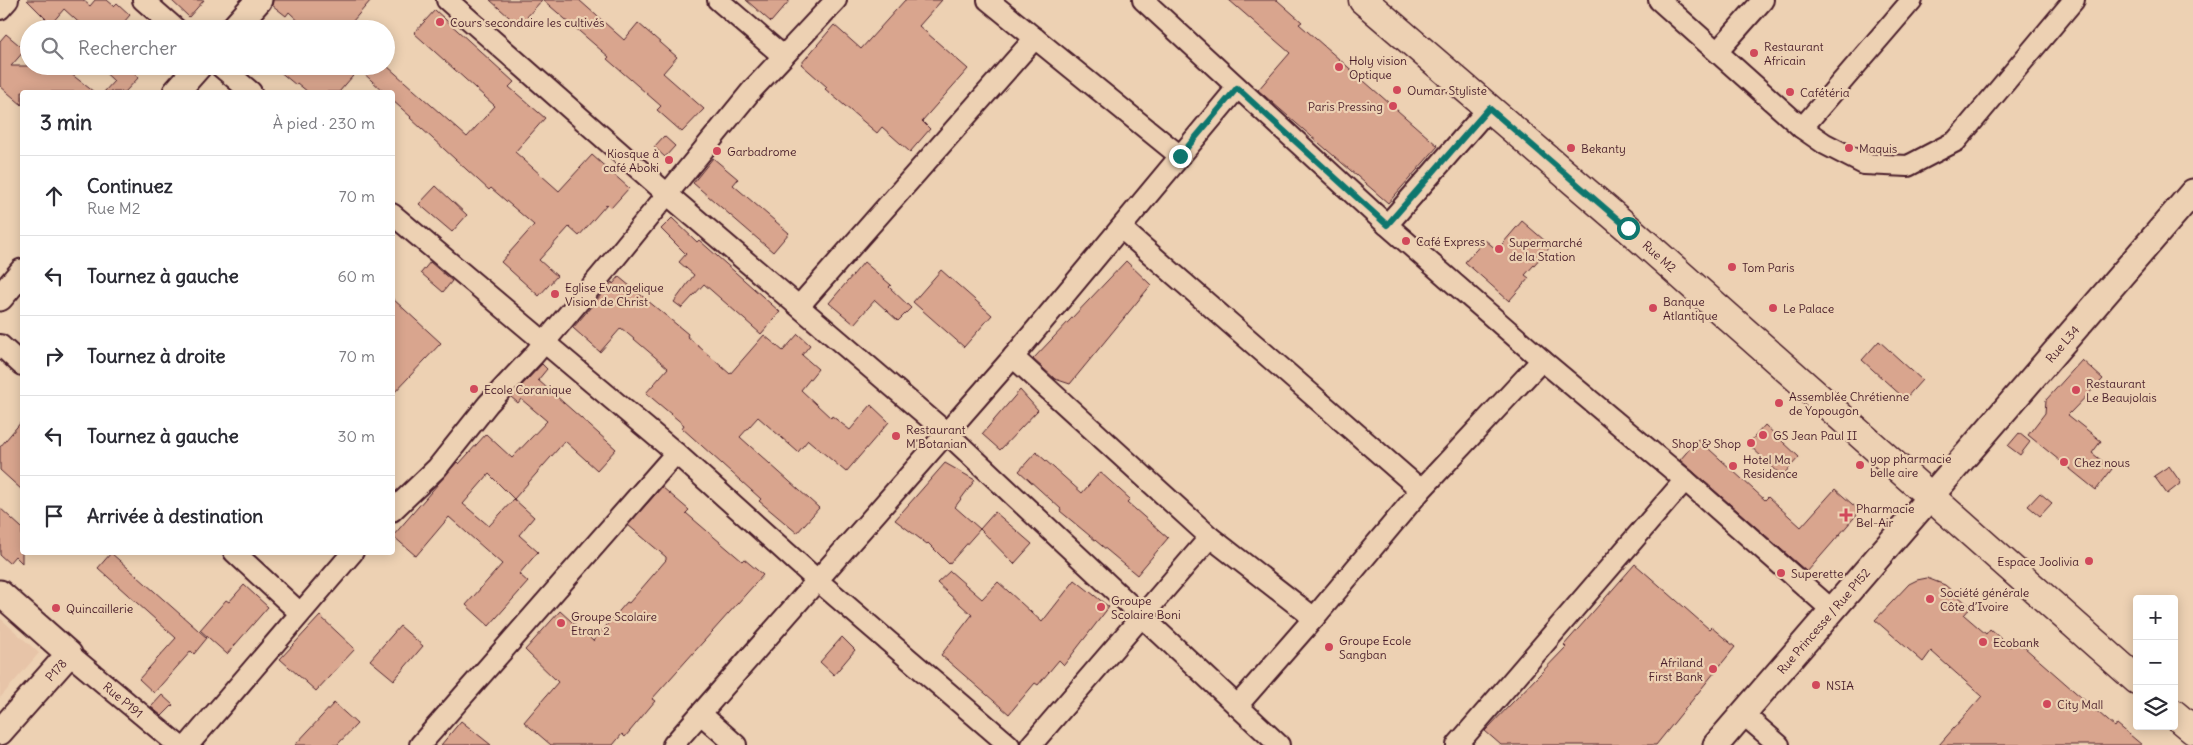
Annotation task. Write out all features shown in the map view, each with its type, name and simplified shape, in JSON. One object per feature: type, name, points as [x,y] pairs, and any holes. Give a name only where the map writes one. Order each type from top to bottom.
[{"type":"main road","name":"Rue M2","points":[[1363,0],[1628,228],[1862,438],[2133,676]]},
{"type":"main road","points":[[2178,717],[2193,730]]},
{"type":"street","points":[[0,9],[8,0]]},
{"type":"street","points":[[143,0],[166,20]]},
{"type":"street","points":[[240,20],[259,0]]},
{"type":"street","points":[[447,0],[667,194],[800,305],[948,434],[1144,616],[1279,745]]},
{"type":"street","points":[[718,0],[783,56]]},
{"type":"street","points":[[395,508],[437,468],[488,404],[533,356],[542,342],[752,90],[836,0]]},
{"type":"street","points":[[988,0],[1180,156]]},
{"type":"street","points":[[1143,0],[1387,225],[1542,360],[1685,480],[1833,611]]},
{"type":"street","points":[[1659,0],[1802,128],[1825,144],[1864,164],[1908,166],[1956,141],[2074,0]]},
{"type":"street","points":[[1718,51],[1763,0]]},
{"type":"street","points":[[1802,128],[1912,0]]},
{"type":"street","points":[[800,305],[1035,38]]},
{"type":"street","points":[[178,90],[191,75]]},
{"type":"street","points":[[231,75],[249,90]]},
{"type":"street","points":[[673,745],[1014,358],[1237,88]]},
{"type":"street","points":[[1387,225],[1489,108]]},
{"type":"street","name":"Rue L34","points":[[1930,496],[2193,192]]},
{"type":"street","points":[[395,217],[676,453],[818,581],[1009,745]]},
{"type":"street","points":[[1121,228],[1421,490]]},
{"type":"street","points":[[0,298],[20,274]]},
{"type":"street","points":[[0,345],[20,363]]},
{"type":"street","points":[[1014,358],[1210,537],[1314,618]]},
{"type":"street","points":[[1237,706],[1314,618],[1421,490],[1542,360]]},
{"type":"street","points":[[420,745],[676,453]]},
{"type":"street","points":[[1467,741],[1685,480]]},
{"type":"street","name":"Rue Princesse / Rue P152","points":[[1716,745],[1930,496]]},
{"type":"street","points":[[1031,745],[1144,616],[1210,537]]},
{"type":"street","points":[[237,555],[300,613]]},
{"type":"street","points":[[188,745],[350,555]]},
{"type":"street","name":"P178","points":[[0,593],[69,654],[0,732]]},
{"type":"street","name":"Rue P191","points":[[69,654],[178,745]]},
{"type":"street","points":[[701,714],[736,745]]},
{"type":"street","points":[[1743,714],[1779,745]]},
{"type":"shaded area","points":[[0,618],[39,653],[0,698]]},
{"type":"building","points":[[27,0],[83,0],[90,6],[95,0],[107,0],[114,6],[117,3],[130,15],[126,20],[76,20],[64,9],[54,20],[47,20]]},
{"type":"building","points":[[171,0],[204,0],[189,17]]},
{"type":"building","points":[[273,0],[371,0],[354,20],[297,20],[289,12],[286,16],[272,5]]},
{"type":"building","points":[[490,0],[542,0],[519,26]]},
{"type":"building","points":[[543,0],[579,0],[624,40],[638,23],[677,57],[663,73],[704,109],[682,132],[657,110],[661,106],[607,59],[609,57]]},
{"type":"building","points":[[746,0],[790,0],[771,22]]},
{"type":"building","points":[[905,0],[942,0],[919,26],[968,69],[922,121],[930,129],[910,152],[882,127],[877,133],[825,89],[827,87],[801,64],[834,25],[861,49]]},
{"type":"building","points":[[1229,0],[1277,0],[1302,22],[1299,24],[1438,146],[1388,203],[1258,90],[1290,53]]},
{"type":"building","points":[[435,10],[514,82],[509,87],[545,118],[515,152],[559,191],[592,155],[629,188],[611,208],[607,204],[579,236],[569,227],[539,260],[557,276],[539,296],[501,262],[534,225],[491,188],[489,190],[410,118],[395,103],[395,90],[382,90],[366,75],[395,75],[395,73],[467,137],[495,106],[414,33]]},
{"type":"building","points":[[6,34],[20,46],[20,56],[11,66],[20,66],[20,75],[72,75],[91,90],[20,90],[20,103],[0,86],[0,41]]},
{"type":"building","points":[[108,75],[137,75],[139,77],[127,90],[106,90],[114,81]]},
{"type":"building","points":[[284,75],[354,75],[341,90],[306,90],[297,83],[296,85]]},
{"type":"building","points":[[664,136],[675,146],[665,157],[654,147]]},
{"type":"building","points":[[713,158],[738,179],[733,185],[789,233],[773,252],[693,183]]},
{"type":"building","points":[[436,186],[467,215],[452,232],[419,204]]},
{"type":"building","points":[[672,218],[697,242],[699,240],[780,312],[761,334],[704,284],[682,308],[674,302],[694,275],[679,262],[686,254],[661,229]]},
{"type":"building","points":[[1522,221],[1551,246],[1525,275],[1529,278],[1509,301],[1465,262],[1485,240],[1497,250]]},
{"type":"building","points":[[1126,261],[1151,285],[1070,384],[1055,379],[1033,359]]},
{"type":"building","points":[[430,262],[452,281],[443,292],[421,273]]},
{"type":"building","points":[[864,262],[891,285],[889,287],[911,308],[898,321],[875,300],[854,324],[829,303]]},
{"type":"building","points":[[941,270],[992,315],[964,347],[913,302]]},
{"type":"building","points":[[619,277],[688,334],[687,336],[730,374],[764,335],[783,351],[798,334],[810,345],[802,355],[818,369],[801,390],[831,418],[832,416],[850,430],[871,405],[889,422],[846,472],[808,440],[798,452],[758,417],[740,437],[819,508],[797,533],[759,501],[761,499],[682,428],[684,425],[646,393],[668,368],[621,328],[600,352],[573,328],[612,282],[613,284]]},
{"type":"building","points":[[395,301],[441,343],[395,392]]},
{"type":"building","points":[[1879,341],[1922,380],[1905,399],[1862,360]]},
{"type":"building","points":[[2082,360],[2103,379],[2068,415],[2101,441],[2092,453],[2112,469],[2096,490],[2028,435],[2045,413],[2046,400]]},
{"type":"building","points":[[542,364],[547,369],[538,380],[616,449],[597,470],[565,441],[514,499],[534,517],[519,535],[538,552],[519,574],[528,582],[489,626],[466,605],[502,564],[449,517],[416,556],[395,538],[395,534],[457,462],[459,464],[486,434],[512,458],[547,421],[521,399],[518,403],[511,397]],"holes":[[[489,474],[514,499],[489,526],[463,504]]]},
{"type":"building","points":[[1020,390],[1038,410],[1000,450],[982,434]]},
{"type":"building","points":[[20,423],[20,488],[0,470],[0,447]]},
{"type":"building","points":[[1765,425],[1799,457],[1782,476],[1748,444]]},
{"type":"building","points":[[2019,433],[2030,442],[2020,455],[2008,446]]},
{"type":"building","points":[[1698,439],[1765,500],[1768,497],[1801,527],[1835,489],[1860,511],[1807,572],[1680,460]]},
{"type":"building","points":[[1036,452],[1082,493],[1100,472],[1130,499],[1127,502],[1168,538],[1137,575],[1060,511],[1061,509],[1019,471]]},
{"type":"building","points":[[945,463],[975,480],[955,507],[980,529],[949,564],[928,543],[895,520]]},
{"type":"building","points":[[2169,466],[2181,483],[2167,494],[2154,476]]},
{"type":"building","points":[[662,487],[689,510],[686,513],[742,561],[744,559],[763,575],[652,699],[655,701],[625,737],[622,734],[613,745],[551,745],[524,722],[558,682],[525,650],[560,611],[593,641],[666,560],[666,557],[628,525]]},
{"type":"building","points":[[2040,493],[2052,503],[2040,516],[2028,506]]},
{"type":"building","points":[[0,508],[20,526],[20,555],[22,555],[22,563],[15,556],[9,563],[0,555]]},
{"type":"building","points":[[995,512],[1032,544],[1014,564],[980,529]]},
{"type":"building","points":[[109,555],[113,555],[207,638],[194,654],[191,651],[154,693],[139,679],[176,638],[98,568]]},
{"type":"building","points":[[1635,564],[1709,629],[1711,627],[1735,647],[1656,745],[1501,745],[1485,731],[1566,647],[1564,645]]},
{"type":"building","points":[[950,571],[982,599],[998,582],[1042,622],[1075,580],[1109,607],[1064,665],[1059,660],[1038,685],[1035,683],[1009,714],[941,655],[972,615],[937,583]]},
{"type":"building","points":[[1927,578],[1945,585],[1971,607],[1964,615],[1986,634],[1990,629],[2010,647],[2016,640],[2115,727],[2117,724],[2142,745],[1939,745],[1982,696],[1931,651],[1923,662],[1875,620],[1909,584]]},
{"type":"building","points":[[244,585],[268,607],[227,654],[200,630],[226,600],[229,602]]},
{"type":"building","points":[[320,616],[355,649],[316,691],[280,659]]},
{"type":"building","points":[[400,626],[423,646],[394,680],[370,660]]},
{"type":"building","points":[[842,637],[855,650],[834,675],[820,662]]},
{"type":"building","points":[[162,695],[173,705],[162,716],[151,707]]},
{"type":"building","points":[[334,703],[357,724],[337,745],[295,745]]},
{"type":"building","points":[[461,721],[491,745],[441,745]]},
{"type":"place","name":"Cours secondaire les cultivés","points":[[440,22]]},
{"type":"place","name":"Restaurant Africain","points":[[1754,53]]},
{"type":"place","name":"Holy vision Optique","points":[[1339,67]]},
{"type":"place","name":"Oumar Styliste","points":[[1397,90]]},
{"type":"place","name":"Cafétéria","points":[[1790,92]]},
{"type":"place","name":"Paris Pressing","points":[[1393,106]]},
{"type":"place","name":"Bekanty","points":[[1571,148]]},
{"type":"place","name":"Maquis","points":[[1849,148]]},
{"type":"place","name":"Garbadrome","points":[[717,151]]},
{"type":"place","name":"Kiosque à café Aboki","points":[[669,160]]},
{"type":"place","name":"Café Express","points":[[1406,241]]},
{"type":"place","name":"Supermarché de la Station","points":[[1499,249]]},
{"type":"place","name":"Tom Paris","points":[[1732,267]]},
{"type":"place","name":"Eglise Evangelique Vision de Christ","points":[[555,294]]},
{"type":"place","name":"Banque Atlantique","points":[[1653,308]]},
{"type":"place","name":"Le Palace","points":[[1773,308]]},
{"type":"place","name":"Ecole Coranique","points":[[474,389]]},
{"type":"place","name":"Restaurant Le Beaujolais","points":[[2076,390]]},
{"type":"place","name":"Assemblée Chrétienne de Yopougon","points":[[1779,403]]},
{"type":"place","name":"GS Jean Paul II","points":[[1763,435]]},
{"type":"place","name":"Restaurant M'Botanian","points":[[896,436]]},
{"type":"place","name":"Shop & Shop","points":[[1751,443]]},
{"type":"place","name":"Chez nous","points":[[2064,462]]},
{"type":"place","name":"yop pharmacie belle aire","points":[[1860,465]]},
{"type":"place","name":"Hotel Ma Residence","points":[[1733,466]]},
{"type":"place","name":"Pharmacie Bel-Air","points":[[1846,515]]},
{"type":"place","name":"Espace Joolivia","points":[[2089,561]]},
{"type":"place","name":"Superette","points":[[1781,573]]},
{"type":"place","name":"Société générale Côte d’Ivoire","points":[[1930,599]]},
{"type":"place","name":"Groupe Scolaire Boni","points":[[1101,607]]},
{"type":"place","name":"Quincaillerie","points":[[56,608]]},
{"type":"place","name":"Groupe Scolaire Etran 2","points":[[561,623]]},
{"type":"place","name":"Ecobank","points":[[1983,642]]},
{"type":"place","name":"Groupe Ecole Sangban","points":[[1329,647]]},
{"type":"place","name":"Afriland First Bank","points":[[1713,669]]},
{"type":"place","name":"NSIA","points":[[1816,685]]},
{"type":"place","name":"City Mall","points":[[2047,704]]},
{"type":"route","points":[[1180,156],[1237,88],[1387,225],[1489,108],[1628,228]]}]
